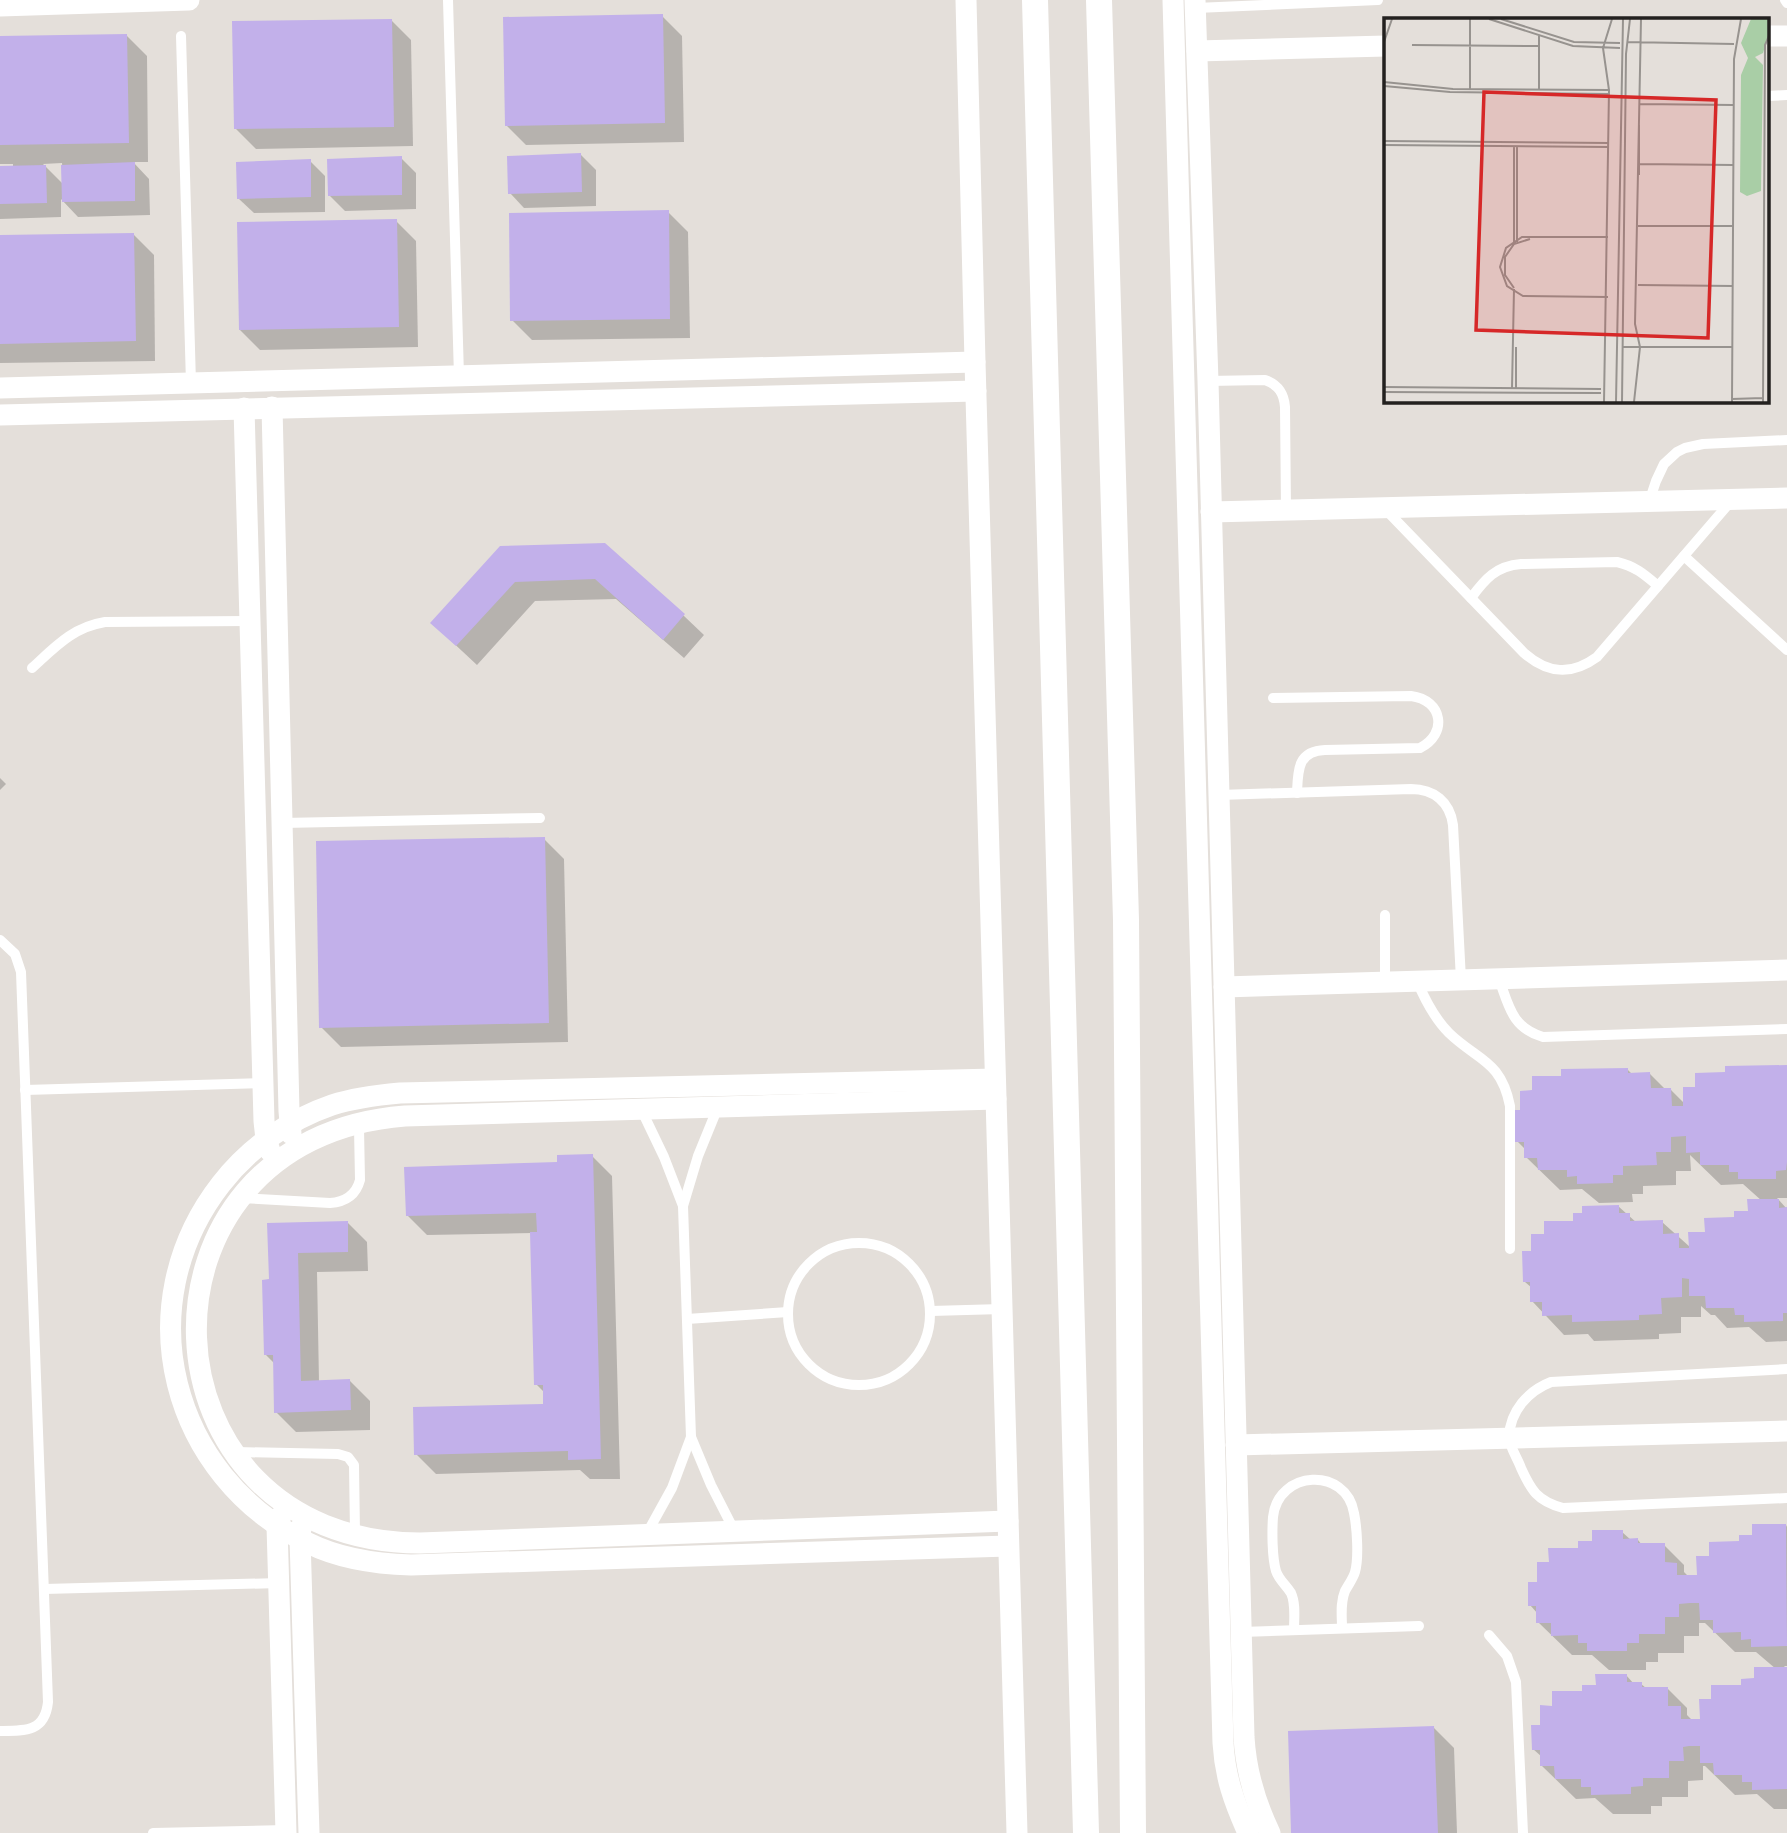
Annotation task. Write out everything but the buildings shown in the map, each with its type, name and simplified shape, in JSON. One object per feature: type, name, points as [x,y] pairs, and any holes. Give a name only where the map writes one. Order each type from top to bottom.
[{"type":"street","points":[[0,6],[189,0]]},
{"type":"street","points":[[966,0],[1017,1833]]},
{"type":"street","points":[[1035,0],[1086,1833]]},
{"type":"street","points":[[1099,0],[1126,920],[1133,1833]]},
{"type":"street","points":[[1173,0],[1223,1743],[1230,1790],[1248,1833]]},
{"type":"street","points":[[1196,4],[1245,1752],[1252,1790],[1270,1833]]},
{"type":"street","points":[[1197,51],[1384,46]]},
{"type":"street","points":[[0,388],[975,362]]},
{"type":"street","points":[[0,415],[976,391]]},
{"type":"street","points":[[272,407],[289,1124],[294,1150]]},
{"type":"street","points":[[244,408],[263,1083],[266,1139],[275,1163]]},
{"type":"street","points":[[245,466],[274,465]]},
{"type":"street","points":[[1211,512],[1787,498]]},
{"type":"street","points":[[1224,987],[1787,970]]},
{"type":"street","points":[[996,1089],[718,1107],[405,1116],[359,1122],[314,1138],[294,1150],[275,1163],[241,1198],[227,1218],[206,1262],[198,1298],[196,1334],[197,1359],[209,1406],[234,1452],[264,1486],[287,1505],[325,1526],[355,1536],[396,1543],[420,1543],[1008,1521]]},
{"type":"street","points":[[996,1089],[400,1093],[365,1097],[332,1105],[289,1124],[266,1139],[246,1156],[220,1185],[199,1217],[179,1265],[174,1290],[171,1342],[179,1392],[188,1417],[198,1440],[228,1483],[246,1502],[277,1526],[334,1554],[385,1564],[411,1565],[1008,1546]]},
{"type":"street","points":[[1236,1445],[1787,1431]]},
{"type":"street","points":[[286,1831],[277,1526],[287,1505]]},
{"type":"street","points":[[307,1517],[301,1527],[300,1539],[309,1833]]},
{"type":"lane","points":[[448,0],[459,376]]},
{"type":"lane","points":[[1196,4],[1378,0]]},
{"type":"lane","points":[[181,36],[191,383]]},
{"type":"lane","points":[[1208,381],[1265,380],[1282,393],[1285,407],[1286,510]]},
{"type":"lane","points":[[1649,502],[1664,464],[1685,448],[1703,444],[1787,440]]},
{"type":"lane","points":[[1384,508],[1532,661],[1542,667],[1565,671],[1577,669],[1597,657],[1732,500]]},
{"type":"lane","points":[[1684,556],[1787,650]]},
{"type":"lane","points":[[1471,598],[1494,571],[1521,564],[1618,562],[1634,567],[1658,586]]},
{"type":"lane","points":[[32,668],[72,632],[93,624],[249,621]]},
{"type":"lane","points":[[1273,698],[1412,696],[1425,699],[1438,716],[1434,739],[1420,748],[1312,752],[1299,767],[1297,793]]},
{"type":"lane","points":[[1219,795],[1420,789],[1437,795],[1452,816],[1461,980]]},
{"type":"lane","points":[[282,822],[540,817]]},
{"type":"lane","points":[[1385,915],[1385,982]]},
{"type":"lane","points":[[0,940],[15,954],[21,972],[47,1709],[41,1722],[29,1730],[0,1731]]},
{"type":"lane","points":[[1499,979],[1513,1017],[1526,1030],[1544,1037],[1787,1029]]},
{"type":"lane","points":[[1418,981],[1438,1020],[1459,1041],[1490,1064],[1498,1073],[1507,1094],[1510,1106],[1510,1249]]},
{"type":"lane","points":[[25,1090],[263,1083]]},
{"type":"lane","points":[[718,1107],[698,1156],[683,1206],[691,1437],[735,1532]]},
{"type":"lane","points":[[641,1109],[683,1206]]},
{"type":"lane","points":[[241,1198],[330,1203],[349,1197],[360,1180],[359,1122]]},
{"type":"lane","points":[[859,1243],[880,1246],[906,1260],[923,1283],[929,1296],[931,1311],[926,1339],[911,1363],[888,1379],[860,1385],[832,1380],[808,1364],[793,1340],[788,1312],[795,1284],[812,1261],[837,1246],[859,1243]]},
{"type":"lane","points":[[931,1311],[1002,1308]]},
{"type":"lane","points":[[687,1319],[788,1312]]},
{"type":"lane","points":[[1787,1369],[1551,1382],[1535,1390],[1522,1402],[1509,1438],[1531,1488],[1545,1502],[1563,1508],[1787,1498]]},
{"type":"lane","points":[[646,1535],[672,1488],[691,1437]]},
{"type":"lane","points":[[234,1452],[338,1454],[348,1457],[355,1470],[355,1536]]},
{"type":"lane","points":[[1294,1630],[1293,1601],[1279,1578],[1275,1565],[1273,1520],[1283,1493],[1308,1479],[1337,1486],[1354,1509],[1356,1568],[1342,1601],[1342,1629]]},
{"type":"lane","points":[[44,1589],[279,1583]]},
{"type":"lane","points":[[1241,1632],[1419,1626]]},
{"type":"lane","points":[[1489,1635],[1507,1656],[1516,1682],[1523,1833]]},
{"type":"lane","points":[[153,1833],[286,1831]]}]
